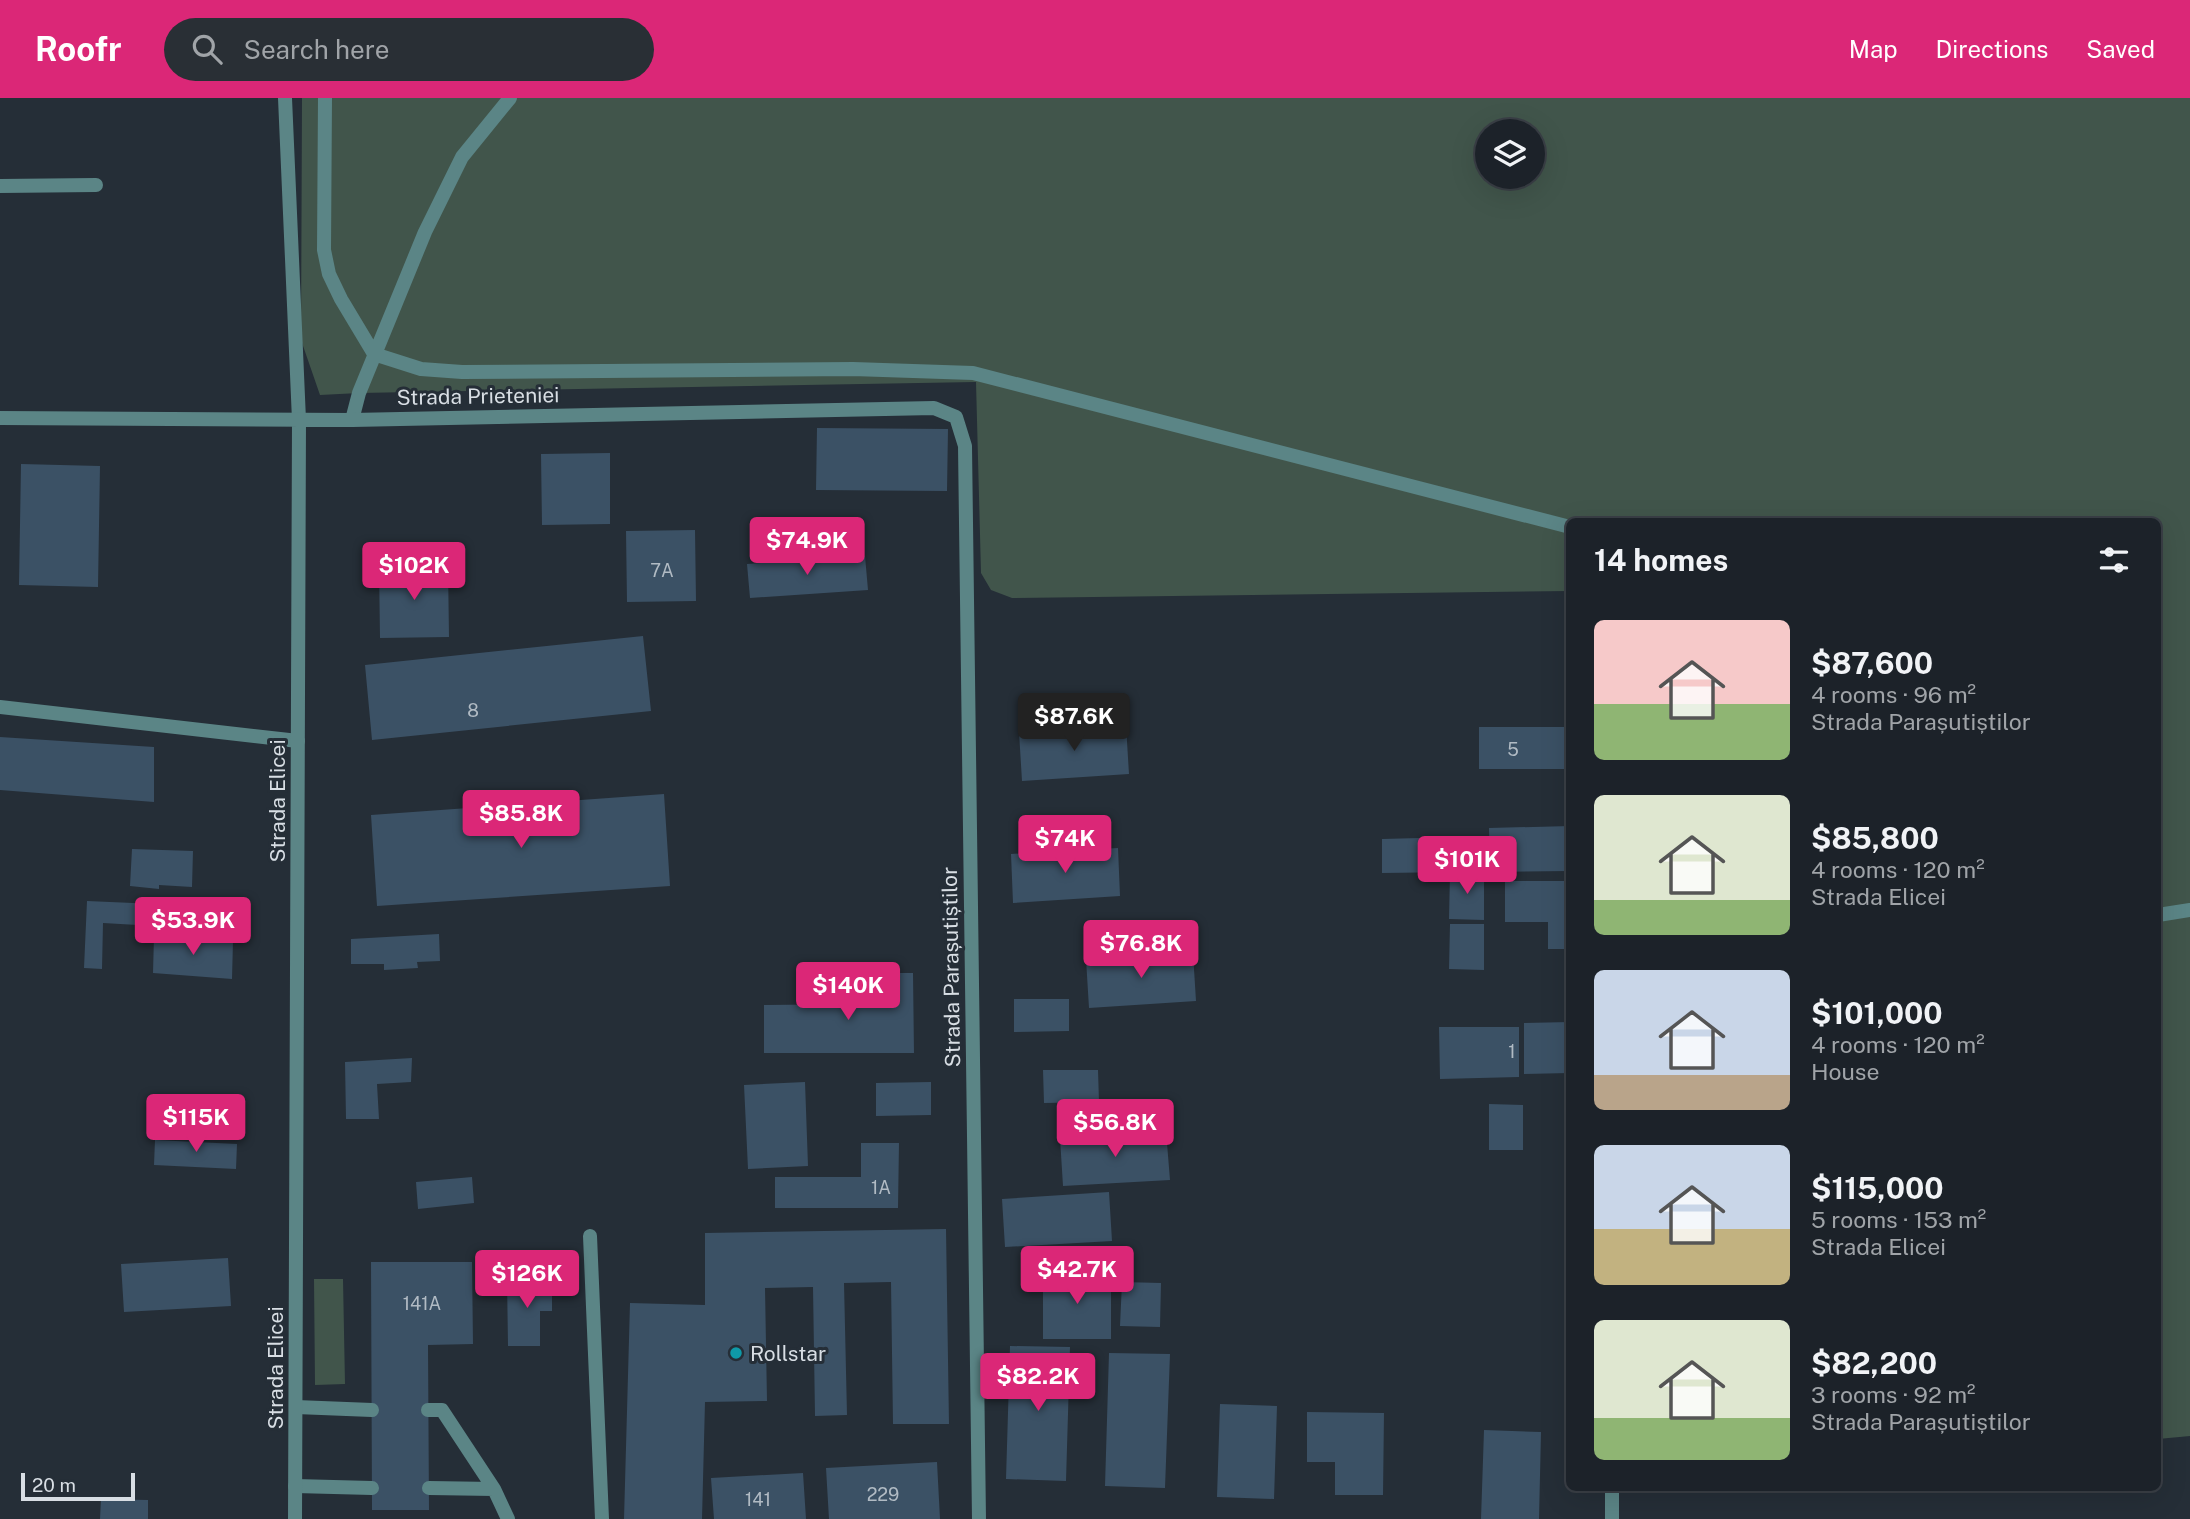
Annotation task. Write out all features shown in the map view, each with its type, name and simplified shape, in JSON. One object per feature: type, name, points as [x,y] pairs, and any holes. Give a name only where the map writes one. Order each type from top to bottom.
[{"type":"street","name":"Strada Elicei","points":[[285,98],[299,420],[295,1519]]},
{"type":"street","points":[[325,98],[324,250],[329,274],[341,299],[374,354],[421,369],[462,372],[853,369],[973,373],[1566,526]]},
{"type":"street","points":[[352,420],[374,354],[425,232],[462,158],[510,98]]},
{"type":"street","points":[[0,186],[96,185]]},
{"type":"street","name":"Strada Prieteniei","points":[[0,418],[352,420],[934,408],[956,417]]},
{"type":"street","name":"Strada Parașutiștilor","points":[[956,417],[965,446],[979,1519]]},
{"type":"street","points":[[0,707],[298,741]]},
{"type":"street","points":[[2161,915],[2190,910]]},
{"type":"street","points":[[590,1236],[602,1519]]},
{"type":"street","points":[[296,1407],[372,1410]]},
{"type":"street","points":[[428,1410],[442,1410],[494,1489],[508,1519]]},
{"type":"street","points":[[295,1486],[372,1489]]},
{"type":"street","points":[[429,1489],[494,1489]]},
{"type":"street","points":[[1612,1491],[1612,1519]]},
{"type":"green space","points":[[302,98],[2190,98],[2190,1436],[2161,1439],[2161,518],[1566,518],[1566,591],[1012,598],[991,590],[981,573],[976,382],[320,395],[301,340]]},
{"type":"green space","points":[[314,1279],[343,1279],[345,1384],[315,1385]]},
{"type":"building","points":[[817,428],[948,429],[947,491],[816,490]]},
{"type":"building","points":[[610,453],[610,524],[542,525],[541,454]]},
{"type":"building","points":[[21,464],[100,466],[98,587],[19,585]]},
{"type":"building","points":[[695,530],[696,601],[627,602],[626,531]]},
{"type":"building","points":[[865,556],[868,590],[750,598],[747,564]]},
{"type":"building","points":[[448,566],[449,637],[380,638],[379,567]]},
{"type":"building","points":[[643,636],[651,711],[372,740],[365,665]]},
{"type":"building","points":[[1126,725],[1129,774],[1022,781],[1019,732]]},
{"type":"building","points":[[1479,727],[1566,727],[1566,769],[1479,769]]},
{"type":"building","points":[[0,737],[154,747],[154,802],[0,790]]},
{"type":"building","points":[[664,794],[670,886],[377,906],[371,815]]},
{"type":"building","points":[[1566,826],[1566,871],[1490,872],[1489,828]]},
{"type":"building","points":[[1458,837],[1458,872],[1382,873],[1382,839]]},
{"type":"building","points":[[1118,848],[1120,896],[1013,903],[1011,854]]},
{"type":"building","points":[[132,849],[193,851],[192,887],[159,885],[159,889],[130,886]]},
{"type":"building","points":[[1450,873],[1484,873],[1484,920],[1449,919]]},
{"type":"building","points":[[1505,881],[1566,881],[1566,949],[1548,949],[1548,922],[1505,922]]},
{"type":"building","points":[[87,901],[156,904],[155,926],[103,923],[102,969],[84,968]]},
{"type":"building","points":[[166,902],[190,903],[188,929],[165,927]]},
{"type":"building","points":[[1450,924],[1484,924],[1484,970],[1449,969]]},
{"type":"building","points":[[439,934],[440,961],[417,962],[418,968],[384,970],[384,964],[351,964],[351,939]]},
{"type":"building","points":[[154,936],[233,941],[232,979],[153,973]]},
{"type":"building","points":[[1193,953],[1196,1001],[1089,1008],[1086,959]]},
{"type":"building","points":[[864,973],[913,973],[914,1053],[764,1053],[764,1005],[864,1004]]},
{"type":"building","points":[[1014,999],[1069,999],[1069,1031],[1014,1032]]},
{"type":"building","points":[[1566,1022],[1566,1073],[1524,1074],[1524,1023]]},
{"type":"building","points":[[1439,1027],[1519,1027],[1519,1077],[1440,1079]]},
{"type":"building","points":[[412,1058],[411,1082],[377,1084],[379,1119],[346,1119],[345,1062]]},
{"type":"building","points":[[1043,1070],[1098,1070],[1099,1102],[1044,1103]]},
{"type":"building","points":[[805,1082],[808,1166],[748,1169],[744,1085]]},
{"type":"building","points":[[931,1082],[931,1115],[876,1116],[876,1083]]},
{"type":"building","points":[[1489,1104],[1523,1105],[1523,1150],[1489,1150]]},
{"type":"building","points":[[1166,1131],[1170,1180],[1063,1186],[1060,1138]]},
{"type":"building","points":[[155,1140],[237,1144],[236,1169],[154,1165]]},
{"type":"building","points":[[861,1143],[899,1143],[898,1208],[775,1208],[775,1177],[861,1177]]},
{"type":"building","points":[[472,1177],[474,1203],[418,1209],[416,1182]]},
{"type":"building","points":[[1109,1192],[1112,1241],[1005,1247],[1002,1199]]},
{"type":"building","name":"Rollstar","points":[[946,1229],[949,1424],[893,1424],[891,1282],[844,1283],[847,1415],[815,1416],[813,1287],[765,1288],[767,1401],[705,1402],[702,1519],[624,1519],[630,1303],[705,1305],[705,1233]]},
{"type":"building","points":[[228,1258],[231,1306],[124,1312],[121,1264]]},
{"type":"building","points":[[371,1262],[472,1262],[473,1344],[428,1345],[429,1510],[372,1510]]},
{"type":"building","points":[[1043,1273],[1111,1273],[1111,1339],[1043,1339]]},
{"type":"building","points":[[507,1279],[552,1279],[552,1311],[540,1311],[540,1346],[508,1346]]},
{"type":"building","points":[[1122,1282],[1161,1283],[1160,1327],[1120,1326]]},
{"type":"building","points":[[1010,1346],[1070,1347],[1066,1481],[1006,1479]]},
{"type":"building","points":[[1109,1353],[1170,1354],[1165,1488],[1105,1486]]},
{"type":"building","points":[[1220,1404],[1277,1406],[1274,1499],[1217,1497]]},
{"type":"building","points":[[1307,1412],[1384,1413],[1383,1495],[1335,1495],[1335,1462],[1307,1462]]},
{"type":"building","points":[[1484,1430],[1541,1432],[1539,1519],[1481,1519]]},
{"type":"building","points":[[937,1462],[940,1519],[829,1519],[826,1468]]},
{"type":"building","points":[[803,1473],[806,1519],[714,1519],[711,1478]]},
{"type":"building","points":[[101,1499],[148,1500],[148,1519],[100,1519]]},
{"type":"place","name":"Rollstar","points":[[736,1353]]}]
